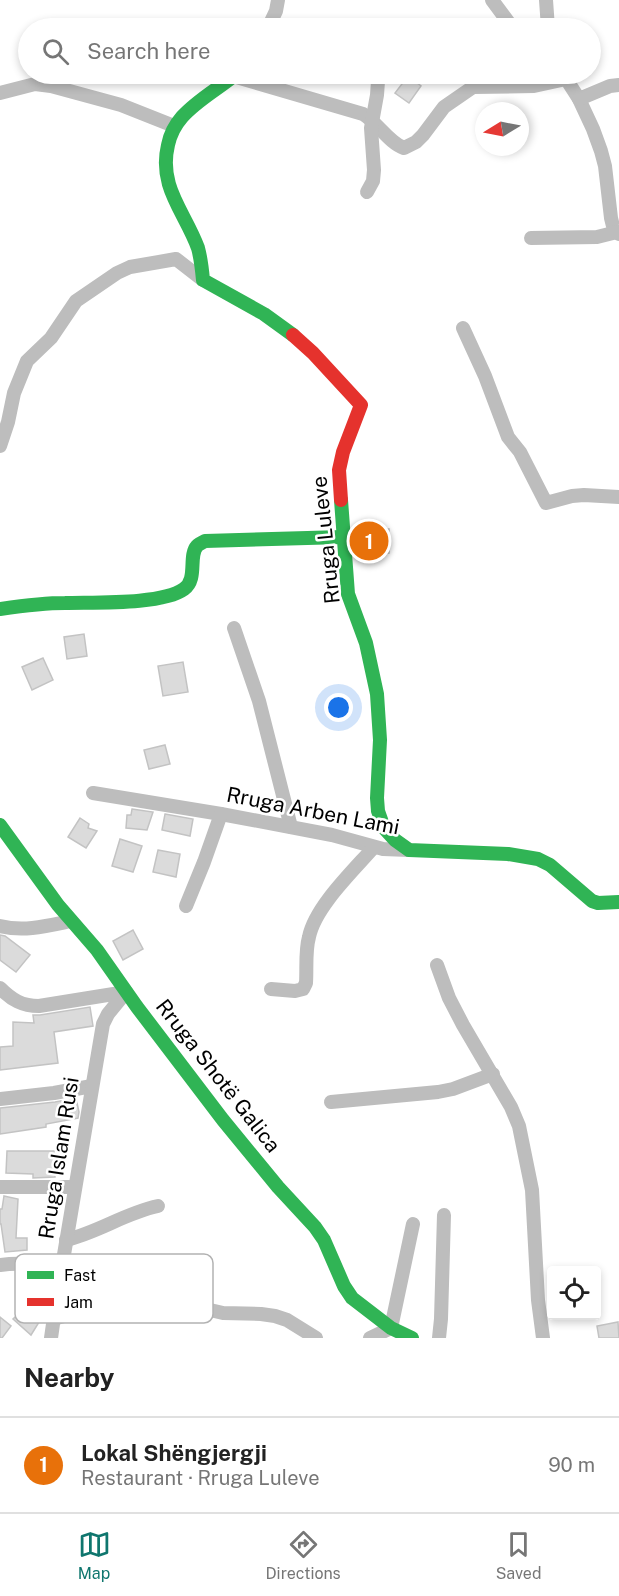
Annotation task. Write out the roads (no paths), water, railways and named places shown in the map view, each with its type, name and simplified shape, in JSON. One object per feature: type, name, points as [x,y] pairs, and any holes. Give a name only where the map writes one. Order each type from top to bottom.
[{"type":"street","points":[[273,18],[278,0]]},
{"type":"street","points":[[492,0],[505,18]]},
{"type":"street","points":[[546,0],[547,18]]},
{"type":"street","points":[[0,93],[35,84],[51,86],[121,105],[174,126]]},
{"type":"street","points":[[203,280],[198,249],[168,185],[164,161],[174,126],[183,115],[223,84]]},
{"type":"street","points":[[264,84],[363,114],[396,144],[404,148],[416,142],[423,135],[444,107],[473,87],[540,84]]},
{"type":"street","points":[[368,192],[373,181],[374,170],[371,119],[375,110],[378,84]]},
{"type":"street","points":[[531,238],[597,237],[618,233],[611,218],[601,151],[579,99],[569,84]]},
{"type":"street","points":[[579,99],[610,86],[619,85]]},
{"type":"street","points":[[0,446],[14,393],[27,361],[51,338],[76,301],[117,273],[145,263],[176,259],[203,280]]},
{"type":"street","name":"Rruga Luleve","points":[[203,280],[264,314],[288,331],[313,353],[361,405],[340,460],[339,470],[348,594],[367,647],[377,703],[379,736],[377,794],[380,818],[392,838],[400,846],[414,850]]},
{"type":"street","points":[[463,328],[486,376],[508,437],[520,452],[546,503],[584,495],[619,497]]},
{"type":"street","points":[[0,609],[54,603],[139,600],[173,594],[185,588],[189,583],[195,549],[205,541],[344,537]]},
{"type":"street","points":[[234,628],[259,701],[291,827]]},
{"type":"street","name":"Rruga Arben Lami","points":[[93,793],[332,835],[374,848],[508,854],[538,859],[550,865],[592,901],[619,902]]},
{"type":"street","points":[[186,906],[221,814]]},
{"type":"street","name":"Rruga Shotë Galica","points":[[0,825],[58,905],[97,950],[126,992],[230,1128],[278,1187],[315,1227],[324,1240],[344,1286],[352,1298],[391,1328],[412,1338]]},
{"type":"street","points":[[271,989],[295,992],[303,989],[306,983],[308,938],[314,921],[324,905],[374,848]]},
{"type":"street","points":[[0,926],[28,929],[71,921]]},
{"type":"street","points":[[437,965],[449,998],[493,1074],[519,1126],[531,1190],[537,1290],[543,1338]]},
{"type":"street","points":[[0,988],[15,1001],[27,1006],[126,992]]},
{"type":"street","name":"Rruga Islam Rusi","points":[[64,1254],[103,1024],[126,992]]},
{"type":"street","points":[[331,1102],[438,1092],[453,1089],[493,1074]]},
{"type":"street","points":[[0,1099],[92,1086]]},
{"type":"street","points":[[0,1187],[75,1187]]},
{"type":"street","points":[[66,1239],[91,1233],[140,1210],[158,1206]]},
{"type":"street","points":[[439,1338],[444,1215]]},
{"type":"street","points":[[370,1338],[391,1328],[413,1224]]},
{"type":"street","points":[[0,1264],[15,1262]]},
{"type":"street","points":[[213,1311],[275,1316],[287,1320],[316,1338]]},
{"type":"street","name":"Rruga Islam Rusi","points":[[51,1338],[53,1323]]},
{"type":"place","name":"Lokal Shëngjergji","points":[[369,541]]}]
